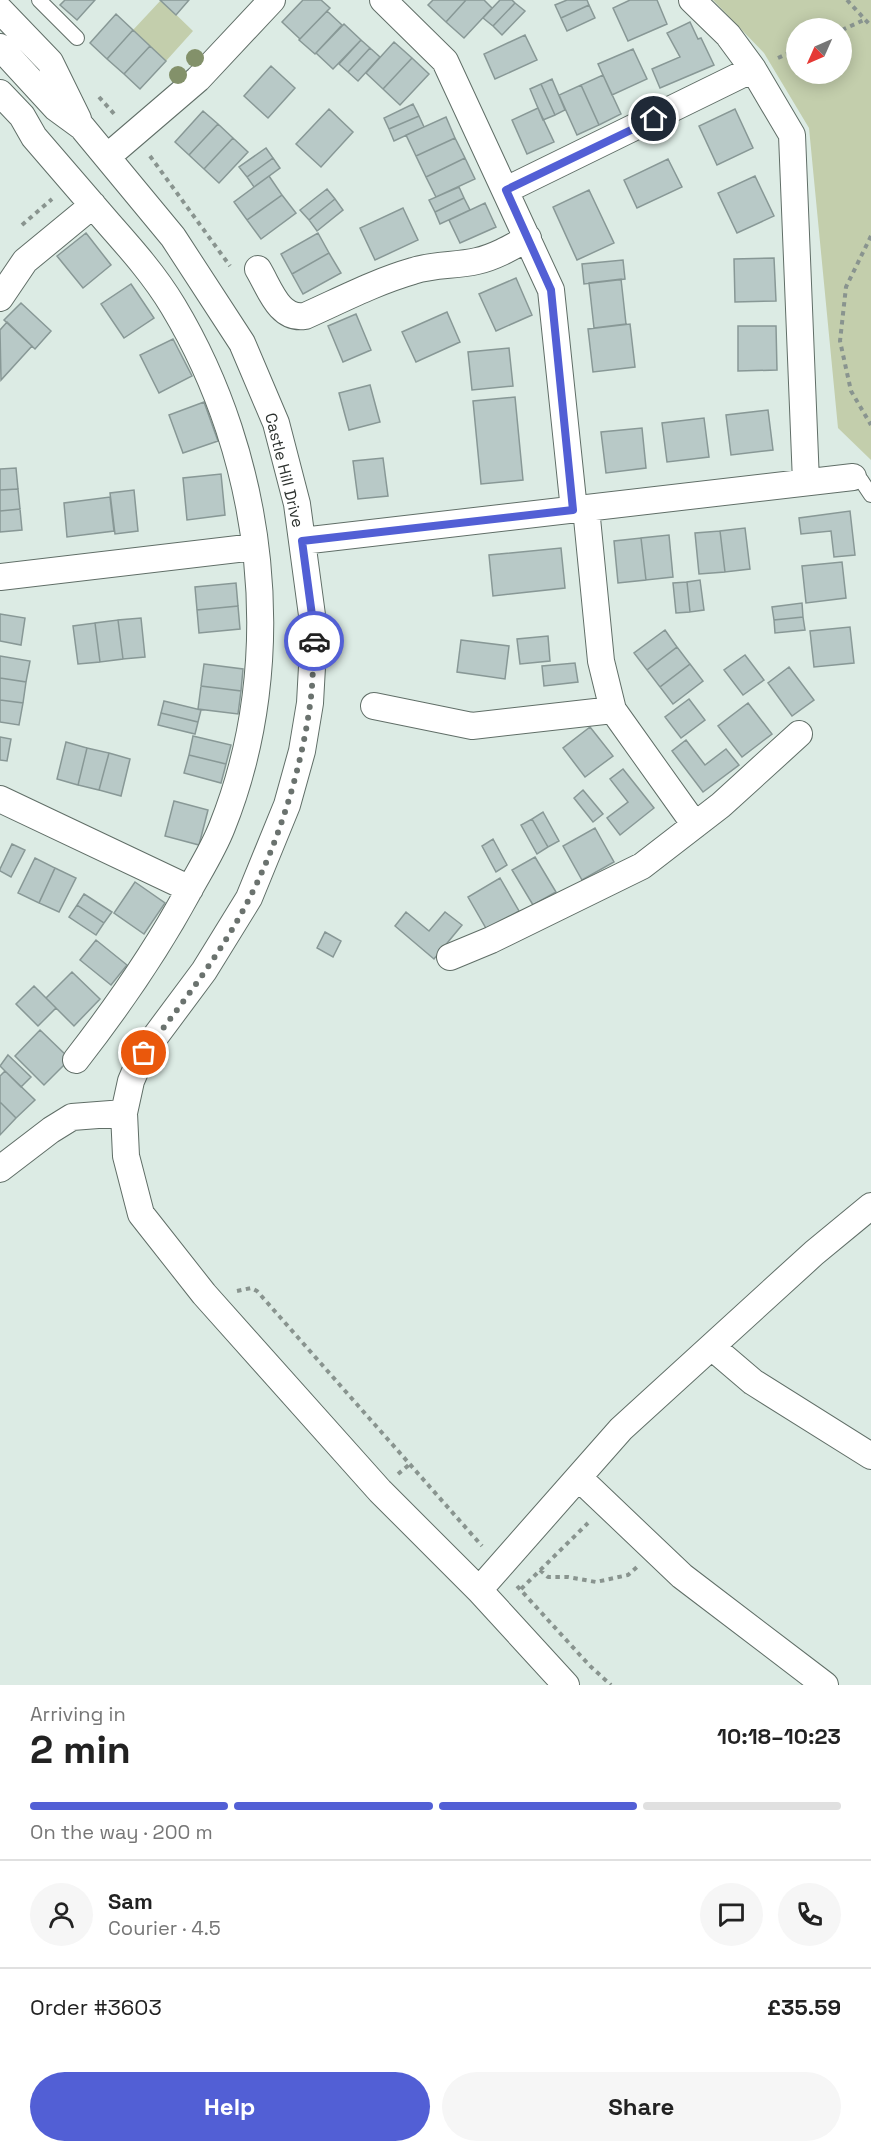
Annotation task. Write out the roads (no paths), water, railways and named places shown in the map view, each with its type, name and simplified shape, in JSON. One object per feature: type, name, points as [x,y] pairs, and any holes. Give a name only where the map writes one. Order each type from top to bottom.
[{"type":"street","points":[[107,157],[198,79],[272,0]]},
{"type":"street","points":[[383,0],[446,61],[551,290],[601,661],[613,710],[695,825]]},
{"type":"street","points":[[692,0],[728,35],[778,108],[792,135],[806,482]]},
{"type":"street","name":"Castle Hill Drive","points":[[0,10],[50,62],[82,127]]},
{"type":"street","name":"Castle Hill Drive","points":[[0,47],[57,108],[82,127],[174,237],[242,343],[276,423],[297,504],[314,630],[310,703],[302,751],[287,805],[249,898],[232,930],[144,1053],[131,1081],[124,1113],[126,1156],[141,1214],[204,1294],[380,1491],[479,1590],[566,1685]]},
{"type":"street","points":[[506,190],[753,69]]},
{"type":"street","points":[[0,93],[20,113],[34,137],[162,288],[200,355],[229,424],[243,471],[255,548],[259,638],[250,724],[234,793],[208,857],[146,965],[76,1060]]},
{"type":"street","points":[[0,298],[25,261],[93,206]]},
{"type":"street","points":[[258,269],[283,311],[297,317],[305,316],[353,292],[408,272],[430,266],[475,262],[491,258],[528,238]]},
{"type":"street","points":[[302,541],[853,477]]},
{"type":"street","points":[[0,577],[255,548]]},
{"type":"street","points":[[374,706],[472,726],[613,710]]},
{"type":"street","points":[[450,957],[491,940],[642,866],[721,805],[799,734]]},
{"type":"street","points":[[0,799],[190,890]]},
{"type":"street","points":[[0,1169],[72,1117],[124,1113]]},
{"type":"street","points":[[479,1590],[621,1429],[814,1253],[871,1206]]},
{"type":"street","points":[[712,1347],[753,1382],[871,1456]]},
{"type":"street","points":[[579,1478],[682,1576],[825,1685]]},
{"type":"lane","points":[[39,0],[77,38]]},
{"type":"lane","points":[[853,477],[867,486],[871,495]]}]
